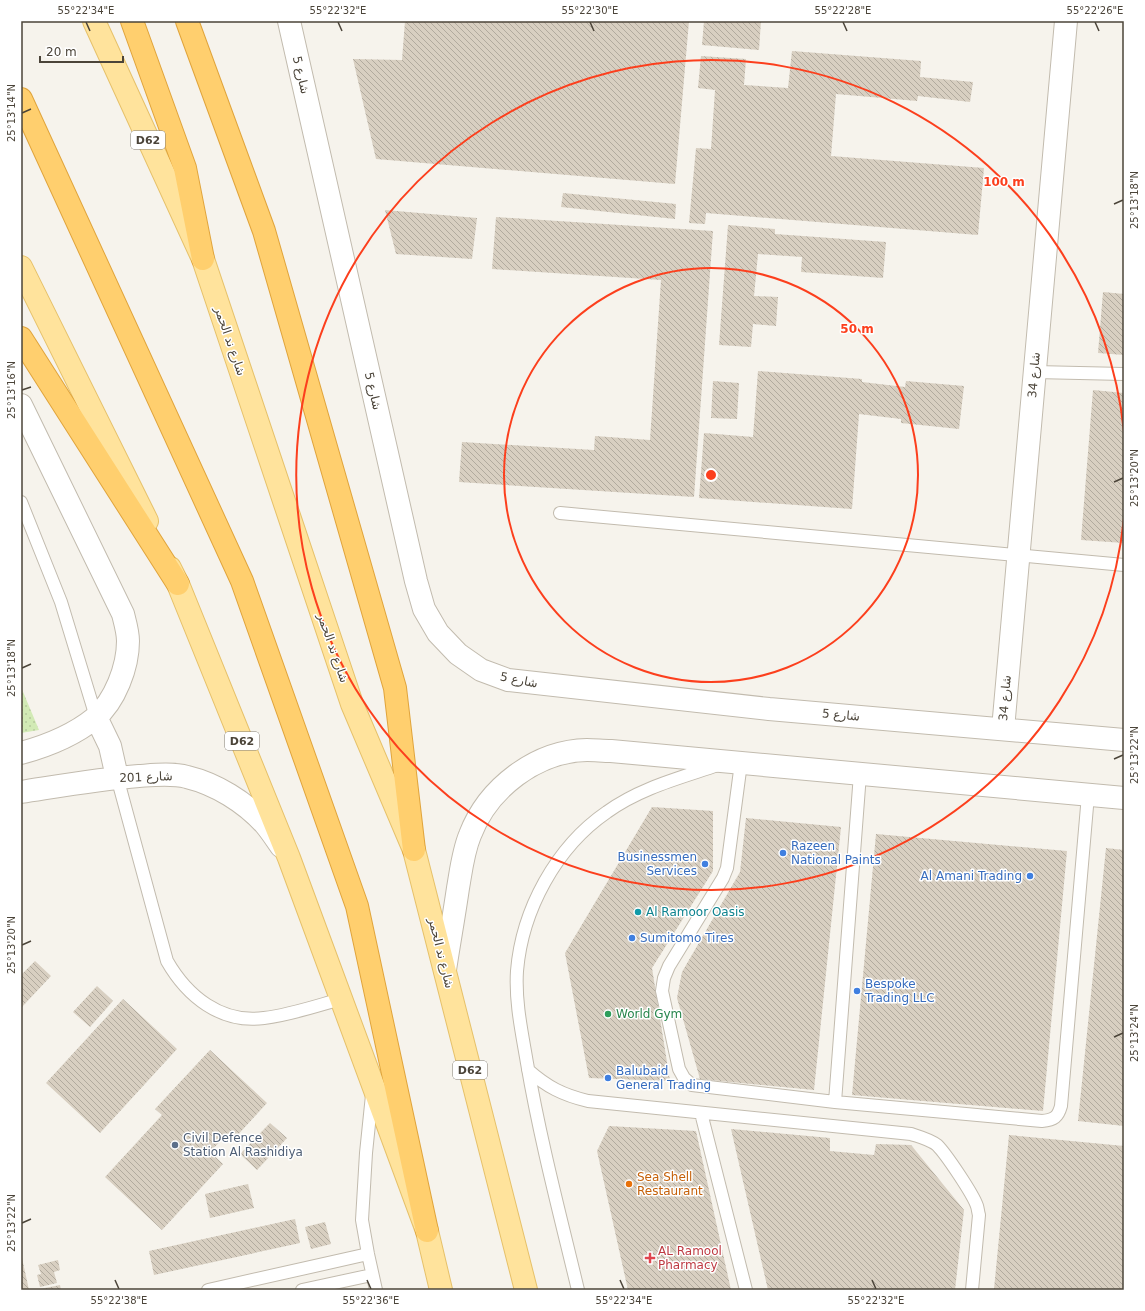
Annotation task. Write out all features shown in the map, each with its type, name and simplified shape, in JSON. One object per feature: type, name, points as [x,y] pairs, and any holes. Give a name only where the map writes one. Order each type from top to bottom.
[{"type":"highway","points":[[132,21],[185,168],[203,259]]},
{"type":"highway","points":[[187,21],[264,231],[395,688],[414,850]]},
{"type":"highway","points":[[21,99],[242,581],[357,906],[427,1231]]},
{"type":"highway","points":[[21,338],[178,584]]},
{"type":"main road","name":"شارع ند الحمر","points":[[94,21],[203,259],[352,704],[414,850],[526,1290]]},
{"type":"main road","name":"D62","points":[[21,267],[178,584],[289,858],[427,1231],[441,1290]]},
{"type":"street","name":"شارع 5","points":[[289,21],[416,581],[424,609],[438,633],[458,654],[481,670],[508,680],[769,709],[1124,740]]},
{"type":"street","name":"شارع 34","points":[[1003,729],[1066,21]]},
{"type":"street","points":[[21,405],[123,614],[128,641],[124,670],[113,696],[96,717],[55,742],[21,753]]},
{"type":"street","points":[[96,717],[110,746],[117,777]]},
{"type":"street","points":[[445,970],[463,859],[470,835],[481,812],[496,792],[515,775],[537,762],[560,754],[586,750],[1124,798]]},
{"type":"street","name":"شارع 201","points":[[21,792],[117,777],[156,775],[186,776],[227,794],[248,807],[265,824],[289,858]]},
{"type":"lane","points":[[1034,372],[1124,374]]},
{"type":"lane","points":[[21,502],[61,602],[96,717]]},
{"type":"lane","points":[[560,513],[1124,565]]},
{"type":"lane","points":[[578,1290],[543,1144],[528,1070],[517,995],[517,972],[520,950],[526,926],[544,883],[557,863],[588,827],[606,812],[627,799],[648,789],[734,762],[727,868],[723,878],[669,966],[664,978],[662,991],[679,1069],[684,1078],[692,1085],[835,1102],[1042,1121],[1051,1120],[1058,1115],[1061,1106],[1088,795]]},
{"type":"lane","points":[[835,1102],[860,774]]},
{"type":"lane","points":[[117,777],[167,961],[187,990],[214,1010],[229,1015],[246,1018],[278,1016],[341,999]]},
{"type":"lane","points":[[528,1070],[555,1090],[571,1097],[588,1101],[911,1134],[925,1138],[936,1145],[946,1155],[973,1197],[977,1206],[979,1215],[972,1290]]},
{"type":"lane","points":[[373,1088],[366,1153],[362,1220],[376,1290]]},
{"type":"lane","points":[[701,1113],[746,1290]]},
{"type":"lane","points":[[208,1290],[368,1254]]},
{"type":"lane","points":[[302,1290],[372,1275]]},
{"type":"green space","points":[[21,687],[39,730],[21,733]]},
{"type":"building","points":[[405,21],[689,21],[675,184],[376,159],[353,59],[402,60]]},
{"type":"building","points":[[704,21],[761,21],[759,50],[702,45]]},
{"type":"building","points":[[792,51],[921,61],[920,77],[973,82],[970,102],[918,96],[917,101],[836,94],[831,156],[984,168],[978,235],[706,213],[705,224],[689,223],[696,148],[711,149],[715,90],[698,88],[701,56],[746,59],[744,85],[788,88]]},
{"type":"building","points":[[563,193],[676,204],[675,219],[561,207]]},
{"type":"building","points":[[385,210],[477,218],[472,259],[396,254]]},
{"type":"building","points":[[496,217],[713,231],[694,497],[459,482],[462,442],[594,450],[595,436],[650,440],[661,280],[492,269]]},
{"type":"building","points":[[728,225],[775,229],[775,234],[886,242],[883,278],[801,272],[802,257],[758,254],[754,296],[778,297],[776,326],[753,324],[751,347],[719,345]]},
{"type":"building","points":[[1103,292],[1124,294],[1124,355],[1098,353]]},
{"type":"building","points":[[758,371],[862,379],[862,382],[905,387],[906,381],[964,386],[959,429],[901,423],[901,419],[859,414],[852,509],[699,498],[704,433],[753,437]]},
{"type":"building","points":[[713,381],[739,383],[737,419],[711,418]]},
{"type":"building","points":[[1093,390],[1124,393],[1124,543],[1081,540]]},
{"type":"building","name":"Al Ramoor Oasis","points":[[652,807],[713,811],[713,871],[652,968],[670,1081],[589,1078],[565,953]]},
{"type":"building","points":[[746,818],[841,827],[814,1090],[700,1079],[677,998],[682,972],[740,872]]},
{"type":"building","points":[[876,834],[1067,851],[1043,1111],[852,1095]]},
{"type":"building","points":[[1106,848],[1124,850],[1124,1126],[1078,1121]]},
{"type":"building","points":[[35,961],[51,976],[21,1008],[21,975]]},
{"type":"building","points":[[97,986],[113,1001],[90,1027],[73,1012]]},
{"type":"building","points":[[123,999],[177,1049],[100,1133],[46,1083]]},
{"type":"building","name":"Civil Defence Station Al Rashidiya","points":[[210,1050],[267,1103],[234,1139],[228,1133],[210,1152],[223,1164],[162,1230],[105,1177],[162,1115],[155,1109]]},
{"type":"building","points":[[270,1123],[287,1138],[257,1170],[240,1154]]},
{"type":"building","points":[[609,1126],[696,1131],[731,1290],[628,1290],[597,1151]]},
{"type":"building","points":[[731,1129],[830,1138],[830,1151],[874,1155],[876,1144],[911,1145],[964,1210],[955,1290],[768,1290]]},
{"type":"building","points":[[1009,1135],[1124,1146],[1124,1290],[994,1289]]},
{"type":"building","points":[[248,1184],[254,1208],[210,1218],[205,1194]]},
{"type":"building","points":[[295,1219],[300,1243],[154,1275],[149,1251]]},
{"type":"building","points":[[325,1222],[331,1244],[311,1249],[305,1227]]},
{"type":"building","points":[[22,1258],[29,1290],[21,1290]]},
{"type":"building","points":[[58,1260],[60,1270],[54,1272],[57,1283],[40,1287],[37,1275],[41,1274],[38,1265]]},
{"type":"building","points":[[60,1285],[61,1290],[40,1290],[40,1289]]},
{"type":"place","name":"Razeen National Paints","points":[[783,853]]},
{"type":"place","name":"Businessmen Services","points":[[705,864]]},
{"type":"place","name":"Al Amani Trading","points":[[1030,876]]},
{"type":"place","name":"Al Ramoor Oasis","points":[[638,912]]},
{"type":"place","name":"Sumitomo Tires","points":[[632,938]]},
{"type":"place","name":"Bespoke Trading LLC","points":[[857,991]]},
{"type":"place","name":"World Gym","points":[[608,1014]]},
{"type":"place","name":"Balubaid General Trading","points":[[608,1078]]},
{"type":"place","name":"Civil Defence Station Al Rashidiya","points":[[175,1145]]},
{"type":"place","name":"Sea Shell Restaurant","points":[[629,1184]]},
{"type":"place","name":"AL Ramool Pharmacy","points":[[650,1258]]}]
